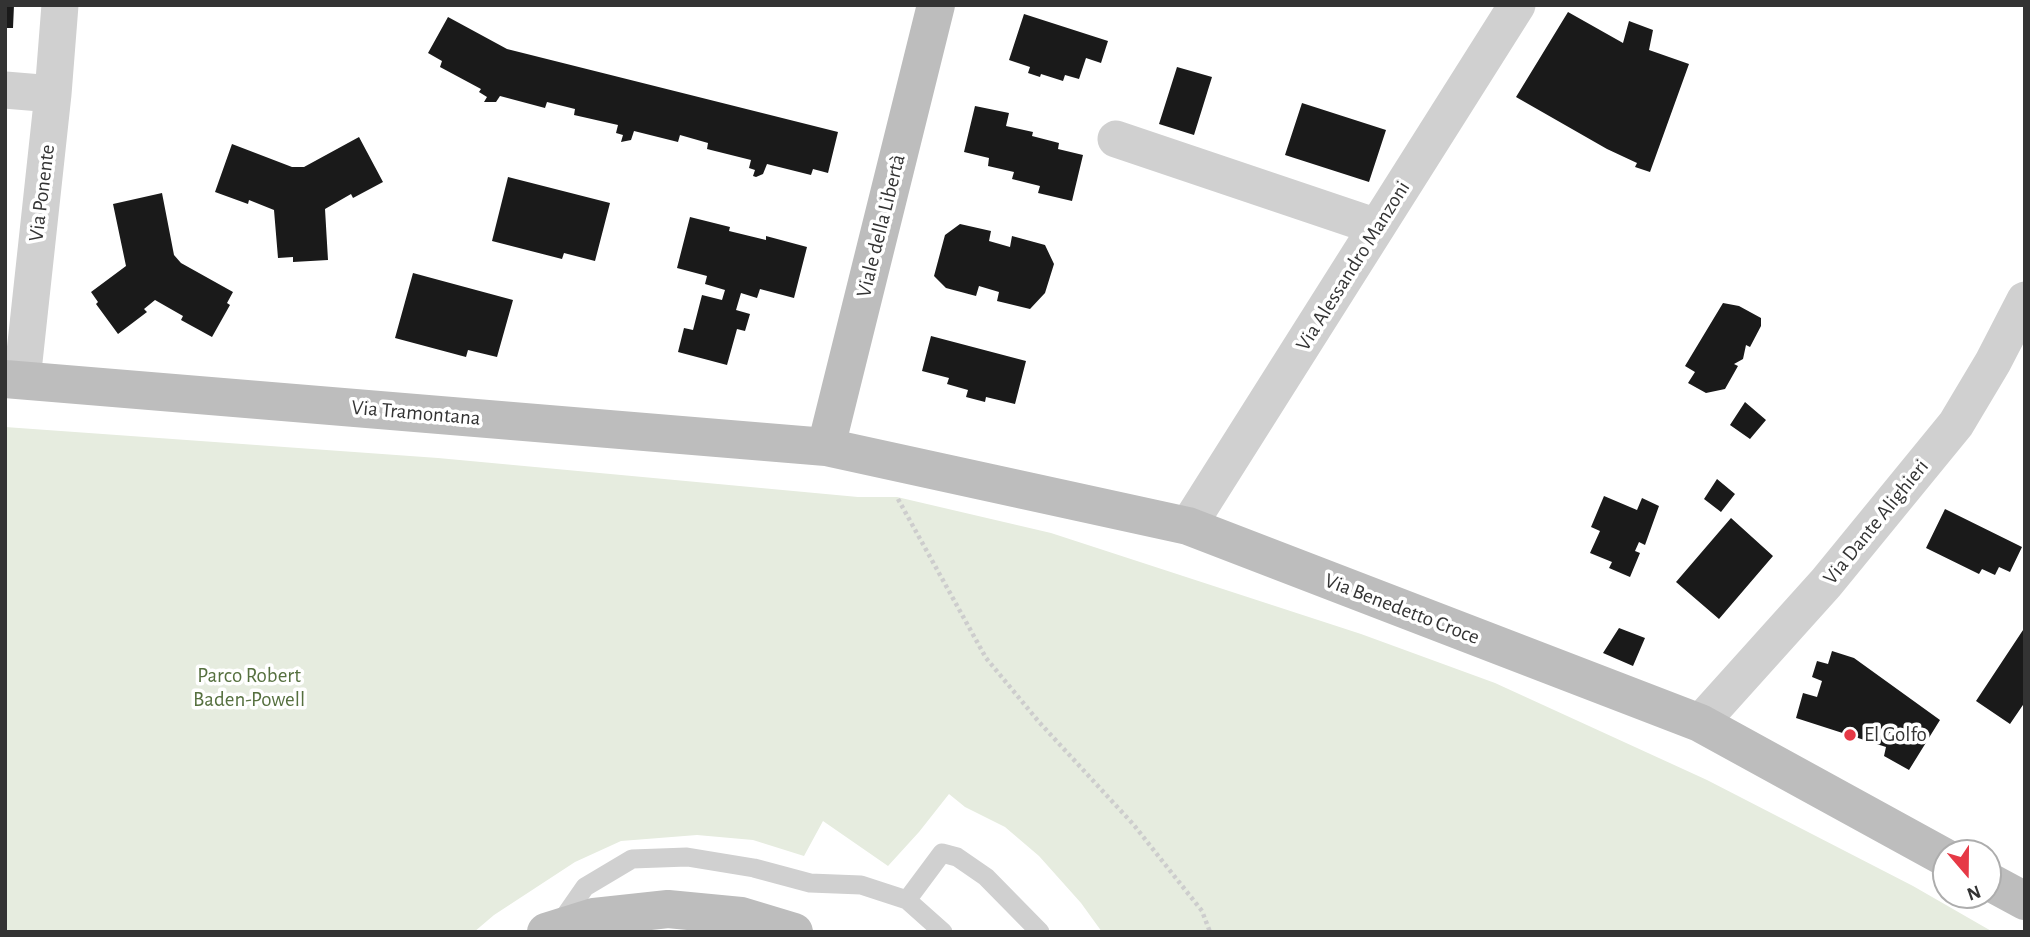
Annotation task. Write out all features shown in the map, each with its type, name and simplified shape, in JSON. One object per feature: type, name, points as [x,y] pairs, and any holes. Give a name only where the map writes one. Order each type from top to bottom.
[{"type":"street","name":"Via Ponente","points":[[14,380],[53,94],[60,5]]},
{"type":"street","name":"Viale della Libertà","points":[[826,447],[936,5]]},
{"type":"street","name":"Via Alessandro Manzoni","points":[[1188,526],[1517,5]]},
{"type":"street","points":[[5,90],[53,94]]},
{"type":"street","points":[[1116,139],[1377,227]]},
{"type":"street","name":"Via Dante Alighieri","points":[[1700,723],[1826,583],[1956,424],[1993,362],[2025,300]]},
{"type":"street","name":"Via Tramontana","points":[[14,380],[826,447]]},
{"type":"street","name":"Via Benedetto Croce","points":[[826,447],[1188,526],[1700,723],[1932,850]]},
{"type":"street","points":[[2002,889],[2025,901]]},
{"type":"street","points":[[552,929],[594,917],[668,909],[741,916],[794,932]]},
{"type":"lane","points":[[907,900],[942,852],[957,857],[986,877],[1040,932]]},
{"type":"lane","points":[[552,929],[585,887],[632,859],[687,857],[754,868],[810,883],[860,885],[907,900],[943,932]]},
{"type":"path","points":[[897,497],[986,658],[1039,722],[1133,824],[1202,911],[1210,932]]},
{"type":"green space","name":"Parco Robert Baden-Powell","points":[[5,427],[438,458],[858,497],[897,497],[1051,533],[1361,634],[1495,683],[1707,780],[1913,886],[1932,897],[1932,909],[1953,909],[1993,932],[1102,932],[1081,903],[1039,856],[1005,827],[965,807],[949,794],[888,866],[823,821],[804,856],[753,840],[697,835],[621,841],[575,862],[494,915],[474,932],[5,932]]},
{"type":"building","points":[[5,5],[14,5],[13,28],[5,28]]},
{"type":"building","points":[[1568,12],[1623,43],[1629,21],[1653,30],[1649,50],[1689,64],[1650,172],[1635,167],[1637,163],[1516,97]]},
{"type":"building","points":[[1024,14],[1108,41],[1101,63],[1086,58],[1079,79],[1065,75],[1063,81],[1028,73],[1030,67],[1009,60]]},
{"type":"building","points":[[448,17],[507,49],[838,132],[828,173],[813,169],[811,175],[767,164],[763,174],[756,177],[753,176],[755,170],[749,168],[751,160],[707,149],[708,143],[680,135],[678,142],[634,131],[631,140],[621,142],[623,135],[616,133],[618,125],[574,115],[575,109],[547,102],[545,108],[500,96],[496,102],[484,102],[487,97],[479,92],[481,89],[440,67],[442,61],[428,53]]},
{"type":"building","points":[[1177,67],[1212,77],[1194,135],[1159,124]]},
{"type":"building","points":[[1302,103],[1386,130],[1369,182],[1285,155]]},
{"type":"building","points":[[975,106],[1009,113],[1006,126],[1033,132],[1032,136],[1059,143],[1058,149],[1083,155],[1072,201],[1038,193],[1040,186],[1012,179],[1014,172],[988,166],[989,158],[964,152]]},
{"type":"building","points":[[359,137],[383,182],[353,198],[351,194],[325,209],[328,260],[293,262],[293,257],[278,258],[274,210],[249,200],[248,204],[215,192],[232,144],[292,167],[304,167]]},
{"type":"building","points":[[508,177],[610,203],[595,261],[564,253],[562,259],[492,241]]},
{"type":"building","points":[[162,193],[174,255],[181,263],[233,292],[227,303],[230,305],[212,337],[181,320],[183,316],[155,300],[144,309],[147,312],[118,334],[96,304],[98,302],[91,292],[126,266],[113,204]]},
{"type":"building","points":[[690,217],[730,227],[729,231],[766,240],[766,236],[807,247],[794,298],[760,289],[757,298],[741,293],[736,310],[750,314],[745,331],[737,329],[727,365],[678,352],[684,328],[693,330],[702,295],[722,300],[725,290],[705,284],[707,276],[677,268]]},
{"type":"building","points":[[960,224],[991,231],[989,241],[1010,247],[1012,236],[1045,245],[1054,264],[1045,293],[1030,309],[997,301],[999,292],[979,286],[976,296],[946,288],[934,276],[945,235]]},
{"type":"building","points":[[413,273],[513,300],[497,357],[468,350],[466,357],[395,338]]},
{"type":"building","points":[[1723,303],[1739,306],[1761,318],[1761,326],[1750,347],[1746,345],[1743,359],[1734,364],[1738,366],[1725,389],[1706,393],[1688,383],[1695,372],[1685,366]]},
{"type":"building","points":[[931,336],[1026,361],[1015,404],[986,397],[985,402],[966,397],[968,390],[947,384],[949,378],[922,371]]},
{"type":"building","points":[[1745,402],[1766,420],[1750,439],[1730,425]]},
{"type":"building","points":[[1717,479],[1735,494],[1721,512],[1704,499]]},
{"type":"building","points":[[1604,496],[1637,510],[1642,498],[1659,506],[1645,545],[1639,542],[1635,551],[1640,553],[1630,577],[1609,568],[1612,562],[1590,553],[1600,531],[1591,527]]},
{"type":"building","points":[[1945,509],[2022,547],[2010,572],[1999,567],[1995,575],[1982,569],[1979,574],[1926,548]]},
{"type":"building","points":[[1731,518],[1773,556],[1719,619],[1676,582]]},
{"type":"building","points":[[2025,627],[2025,702],[2010,724],[1976,701]]},
{"type":"building","points":[[1619,628],[1645,638],[1633,666],[1603,653]]},
{"type":"building","points":[[1832,651],[1854,658],[1940,720],[1909,770],[1884,756],[1886,747],[1796,718],[1803,693],[1817,697],[1822,681],[1812,677],[1817,661],[1828,664]]},
{"type":"place","name":"El Golfo","points":[[1850,735]]}]
